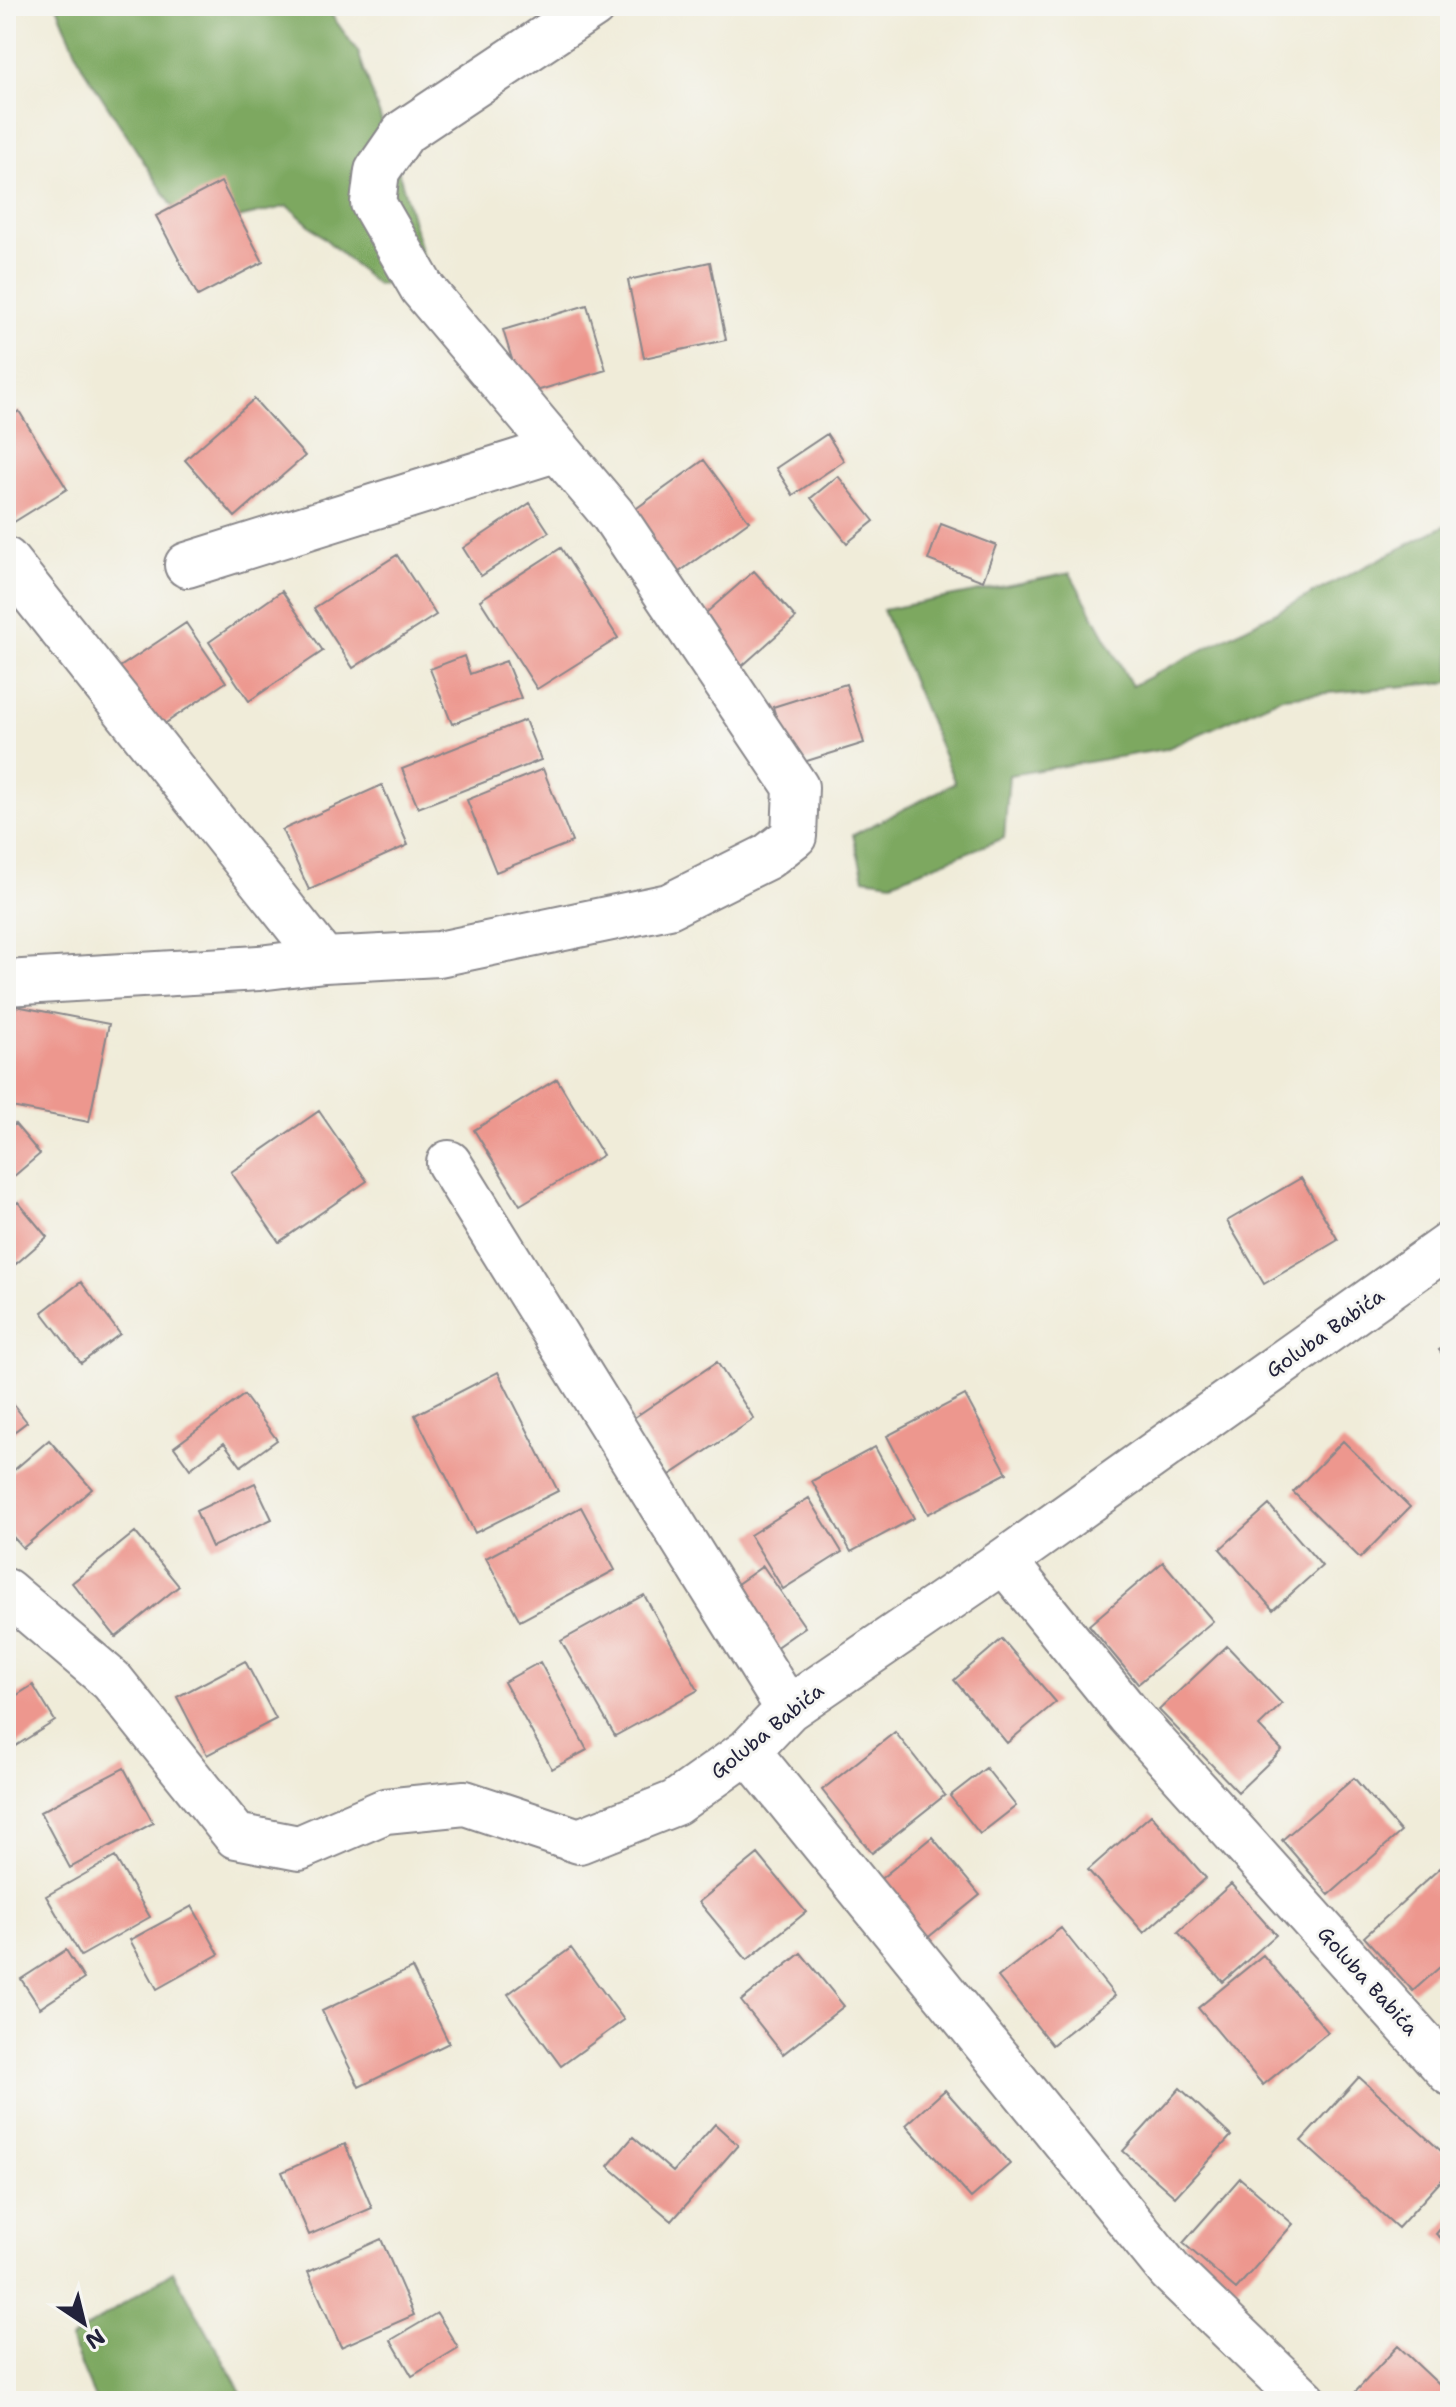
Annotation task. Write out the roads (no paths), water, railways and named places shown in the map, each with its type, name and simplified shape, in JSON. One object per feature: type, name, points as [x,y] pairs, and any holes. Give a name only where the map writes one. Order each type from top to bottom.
[{"type":"street","points":[[6,983],[439,954],[669,906],[767,857],[794,836],[796,787],[613,515],[422,288],[373,203],[377,171],[404,132],[593,6]]},
{"type":"street","points":[[187,565],[558,449]]},
{"type":"street","points":[[6,560],[324,960]]},
{"type":"street","points":[[449,1163],[788,1709]]},
{"type":"street","name":"Goluba Babića","points":[[6,1591],[112,1681],[236,1836],[299,1848],[385,1811],[465,1803],[579,1841],[675,1803],[748,1751],[788,1709],[1004,1561],[1450,1244]]},
{"type":"street","name":"Goluba Babića","points":[[1004,1561],[1129,1715],[1450,2073]]},
{"type":"street","points":[[748,1751],[1170,2271],[1305,2401]]}]
